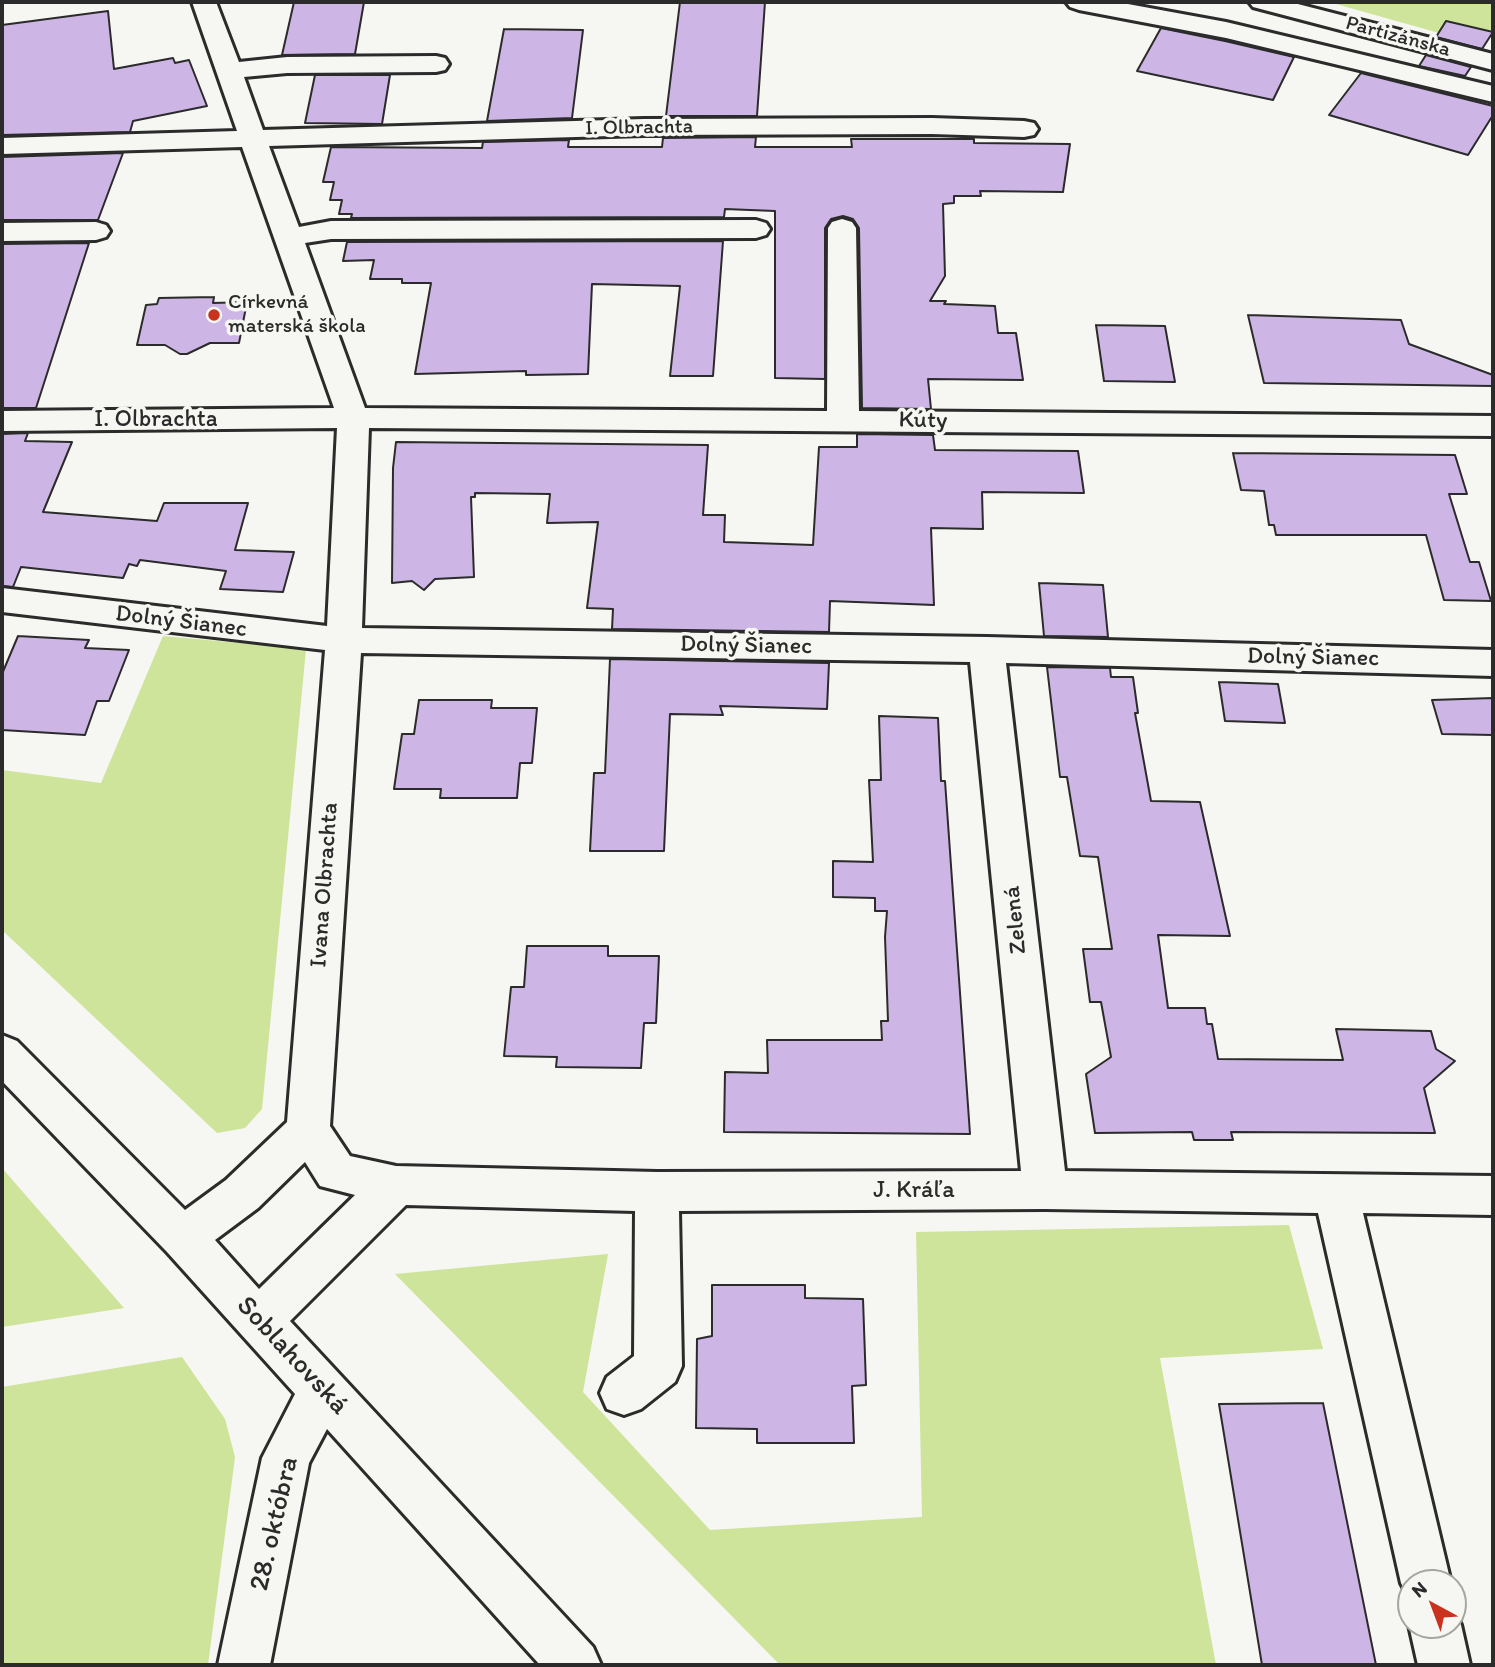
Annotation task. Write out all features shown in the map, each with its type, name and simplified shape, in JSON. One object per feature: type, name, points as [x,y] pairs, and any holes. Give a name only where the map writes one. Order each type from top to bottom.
[{"type":"street","points":[[204,2],[353,418],[344,640]]},
{"type":"street","points":[[1079,2],[1226,30],[1493,94]]},
{"type":"street","name":"Partizánska","points":[[1262,2],[1493,62]]},
{"type":"street","points":[[229,71],[287,65],[436,64]]},
{"type":"street","name":"I. Olbrachta","points":[[2,146],[644,127],[932,126],[1024,129]]},
{"type":"street","points":[[842,228],[843,420]]},
{"type":"street","points":[[288,238],[331,230],[756,229]]},
{"type":"street","points":[[2,232],[96,232]]},
{"type":"street","name":"I. Olbrachta","points":[[2,421],[353,418]]},
{"type":"street","name":"Kúty","points":[[353,418],[1493,426]]},
{"type":"street","name":"Dolný Šianec","points":[[2,600],[344,640],[987,650],[1493,663]]},
{"type":"street","name":"Ivana Olbrachta","points":[[308,1130],[344,640]]},
{"type":"street","name":"Zelená","points":[[987,650],[1045,1190]]},
{"type":"street","name":"Soblahovská","points":[[2,1053],[183,1238],[575,1665]]},
{"type":"street","points":[[183,1238],[242,1194],[308,1130]]},
{"type":"street","name":"J. Kráľa","points":[[308,1130],[336,1172],[396,1185],[657,1192],[1045,1190],[1493,1195]]},
{"type":"street","points":[[258,1321],[396,1185]]},
{"type":"street","points":[[624,1393],[658,1366],[657,1192]]},
{"type":"street","points":[[1336,1193],[1423,1569]]},
{"type":"street","name":"28. októbra","points":[[244,1665],[286,1458],[323,1389]]},
{"type":"street","points":[[1438,1639],[1444,1665]]},
{"type":"green space","points":[[1329,2],[1493,2],[1493,31],[1446,21],[1439,33]]},
{"type":"green space","points":[[163,636],[306,649],[262,1109],[245,1128],[217,1133],[2,930],[2,770],[101,783]]},
{"type":"green space","points":[[2,1168],[124,1308],[2,1327]]},
{"type":"green space","points":[[1289,1225],[1323,1349],[1160,1358],[1216,1665],[780,1665],[395,1274],[608,1254],[583,1392],[710,1530],[922,1517],[916,1232]]},
{"type":"green space","points":[[182,1357],[225,1419],[235,1457],[208,1665],[2,1665],[2,1387]]},
{"type":"building","points":[[294,2],[364,2],[355,54],[282,55]]},
{"type":"building","points":[[680,2],[765,2],[757,116],[666,116]]},
{"type":"building","points":[[108,11],[114,69],[173,58],[175,63],[189,60],[207,106],[133,121],[130,132],[2,135],[2,25]]},
{"type":"building","points":[[1446,21],[1493,32],[1482,49],[1436,37]]},
{"type":"building","points":[[1161,28],[1294,57],[1273,100],[1137,71]]},
{"type":"building","points":[[504,29],[583,30],[572,118],[487,121]]},
{"type":"building","points":[[1426,55],[1471,67],[1465,76],[1419,66]]},
{"type":"building","points":[[1361,73],[1493,106],[1493,115],[1468,155],[1329,115]]},
{"type":"building","points":[[315,75],[390,75],[382,124],[305,123]]},
{"type":"building","points":[[756,137],[755,147],[852,147],[851,139],[974,139],[974,143],[1070,144],[1063,192],[980,191],[981,196],[954,196],[954,203],[943,204],[945,276],[930,301],[995,306],[998,333],[1016,333],[1023,380],[928,379],[931,409],[862,408],[859,228],[853,219],[843,216],[831,219],[825,228],[825,379],[775,378],[775,211],[725,209],[724,217],[351,218],[352,214],[339,214],[342,200],[330,200],[334,182],[323,182],[331,147],[482,148],[483,142],[569,140],[568,147],[662,147],[663,138]]},
{"type":"building","points":[[123,153],[98,220],[2,220],[2,157]]},
{"type":"building","points":[[723,241],[713,376],[670,376],[680,286],[592,284],[588,374],[526,375],[526,371],[415,374],[431,283],[370,279],[374,260],[343,261],[347,242]]},
{"type":"building","points":[[89,243],[36,408],[2,408],[2,244]]},
{"type":"building","points":[[214,297],[213,303],[247,302],[239,343],[210,343],[187,354],[180,354],[165,345],[137,345],[146,305],[157,304],[159,298]]},
{"type":"building","points":[[1248,315],[1401,320],[1409,344],[1493,375],[1493,386],[1264,383]]},
{"type":"building","points":[[1096,325],[1165,326],[1175,382],[1104,381]]},
{"type":"building","points":[[28,433],[25,441],[72,442],[43,512],[157,521],[164,503],[248,503],[235,550],[294,552],[283,592],[220,589],[226,571],[140,560],[137,566],[129,564],[123,578],[21,567],[13,587],[2,586],[2,434]]},
{"type":"building","points":[[857,434],[933,435],[935,450],[1078,451],[1084,493],[982,492],[983,529],[931,528],[934,605],[830,601],[829,632],[612,629],[613,609],[587,608],[598,522],[547,523],[550,494],[475,493],[475,497],[471,497],[474,577],[435,579],[424,590],[412,581],[392,583],[393,468],[396,442],[708,445],[703,515],[725,515],[724,542],[813,545],[819,447],[857,447]]},
{"type":"building","points":[[1233,453],[1455,455],[1467,494],[1449,494],[1470,562],[1479,562],[1491,601],[1444,600],[1426,535],[1276,535],[1274,525],[1269,525],[1264,491],[1241,490]]},
{"type":"building","points":[[1039,583],[1103,585],[1108,637],[1044,636]]},
{"type":"building","points":[[18,636],[89,640],[85,648],[129,650],[109,701],[97,701],[85,735],[2,730],[2,674]]},
{"type":"building","points":[[610,659],[829,663],[827,709],[720,706],[723,715],[670,714],[664,851],[590,851],[594,773],[605,773]]},
{"type":"building","points":[[1047,667],[1110,668],[1111,677],[1133,677],[1138,713],[1135,713],[1151,801],[1200,802],[1230,936],[1158,935],[1168,1008],[1205,1008],[1207,1024],[1212,1024],[1218,1059],[1343,1060],[1336,1029],[1431,1031],[1436,1049],[1455,1061],[1424,1088],[1435,1133],[1231,1132],[1233,1140],[1194,1140],[1192,1132],[1095,1133],[1086,1074],[1111,1057],[1101,1002],[1090,1002],[1083,949],[1112,949],[1098,857],[1080,856],[1067,777],[1060,777]]},
{"type":"building","points":[[1219,682],[1278,684],[1285,723],[1225,721]]},
{"type":"building","points":[[1493,698],[1493,735],[1442,734],[1432,700]]},
{"type":"building","points":[[419,700],[492,700],[491,708],[537,708],[532,763],[520,763],[517,798],[440,798],[441,789],[394,789],[402,734],[414,734]]},
{"type":"building","points":[[879,716],[938,718],[941,781],[945,781],[970,1134],[724,1132],[725,1072],[768,1073],[767,1040],[882,1040],[881,1021],[888,1021],[885,937],[887,911],[875,911],[875,898],[833,897],[833,861],[873,862],[869,780],[881,780]]},
{"type":"building","points":[[527,946],[608,946],[608,956],[659,956],[656,1023],[644,1023],[641,1068],[556,1067],[557,1057],[504,1056],[511,987],[524,987]]},
{"type":"building","points":[[712,1285],[805,1285],[805,1298],[863,1299],[866,1385],[852,1386],[854,1443],[757,1443],[757,1429],[696,1428],[697,1339],[712,1336]]},
{"type":"building","points":[[1323,1403],[1376,1665],[1262,1665],[1219,1404]]},
{"type":"place","name":"Církevná materská škola","points":[[214,315]]}]
